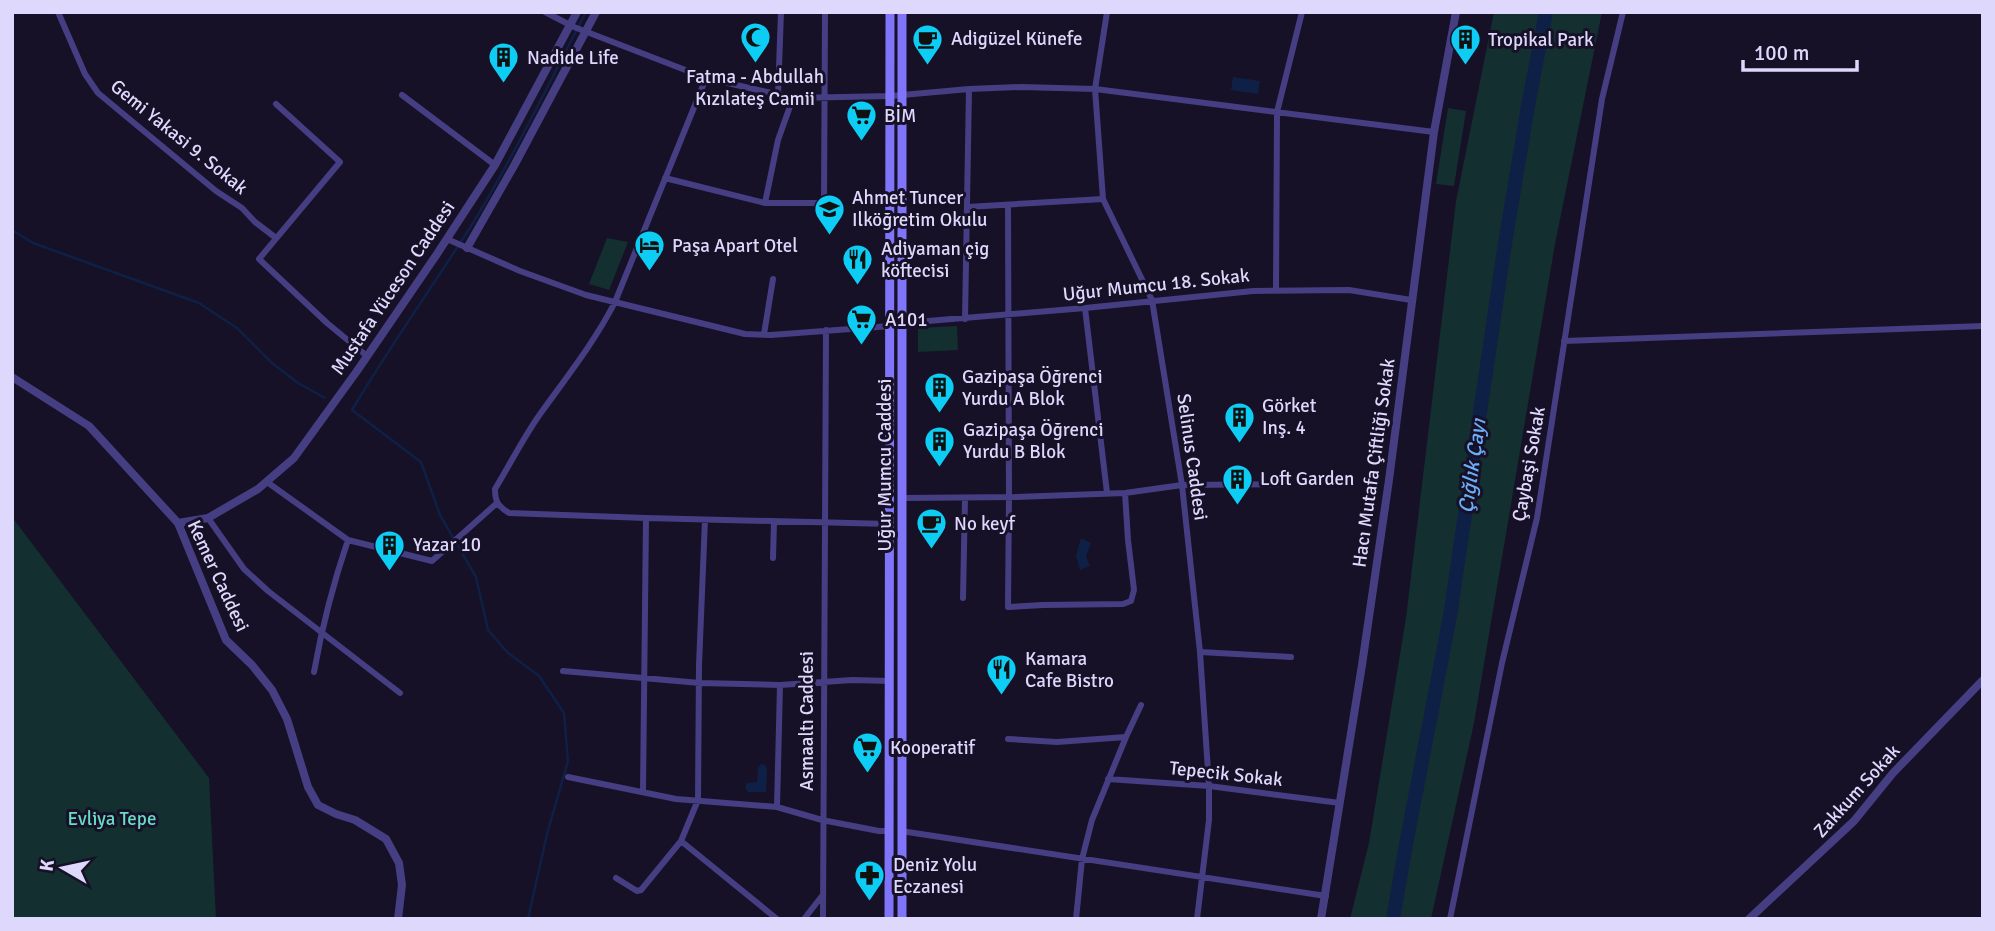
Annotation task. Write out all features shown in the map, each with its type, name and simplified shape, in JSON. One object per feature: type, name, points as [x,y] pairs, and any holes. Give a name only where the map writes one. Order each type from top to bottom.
[{"type":"main road","name":"Uğur Mumcu Caddesi","points":[[889,919],[890,12]]},
{"type":"main road","name":"Uğur Mumcu Caddesi","points":[[902,12],[902,919]]},
{"type":"main road","points":[[888,831],[901,831]]},
{"type":"street","name":"Gemi Yakasi 9. Sokak","points":[[58,12],[85,74],[98,93],[276,238]]},
{"type":"street","points":[[545,12],[578,28],[705,78],[793,98],[891,96],[1021,87],[1094,89],[1434,132]]},
{"type":"street","name":"Mustafa Yüceson Caddesi","points":[[465,247],[505,183],[578,28],[577,12]]},
{"type":"street","name":"Mustafa Yüceson Caddesi","points":[[178,523],[208,518],[267,482],[294,458],[447,239],[578,28],[596,12]]},
{"type":"street","points":[[778,94],[781,12]]},
{"type":"street","points":[[665,178],[765,203],[824,203],[825,12]]},
{"type":"street","name":"Selinus Caddesi","points":[[1107,12],[1094,89],[1103,199],[1152,300],[1182,485],[1200,652],[1209,820],[1197,919]]},
{"type":"street","points":[[1276,290],[1277,112],[1302,12]]},
{"type":"street","name":"Hacı Mutafa Çiftliği Sokak","points":[[1321,919],[1389,480],[1434,132],[1456,12]]},
{"type":"street","name":"Çaybaşi Sokak","points":[[1450,919],[1502,663],[1537,517],[1602,99],[1623,12]]},
{"type":"street","points":[[705,78],[615,302],[603,326],[541,412],[495,489],[495,499],[509,513],[889,524]]},
{"type":"street","points":[[965,318],[969,89]]},
{"type":"street","points":[[402,95],[495,165]]},
{"type":"street","points":[[765,203],[778,140],[793,98]]},
{"type":"street","points":[[276,104],[340,162],[259,259],[327,323],[367,356]]},
{"type":"street","points":[[967,207],[1103,199]]},
{"type":"street","points":[[1008,205],[1008,607],[1123,604],[1131,601],[1134,594],[1125,493]]},
{"type":"street","points":[[447,239],[520,271],[586,295],[745,334],[890,326]]},
{"type":"street","points":[[764,334],[773,279]]},
{"type":"street","name":"Uğur Mumcu 18. Sokak","points":[[904,323],[1085,308],[1253,290],[1349,290],[1411,300]]},
{"type":"street","points":[[1085,308],[1107,493]]},
{"type":"street","points":[[1564,341],[1983,326]]},
{"type":"street","name":"Asmaaltı Caddesi","points":[[823,919],[826,330]]},
{"type":"street","name":"Kemer Caddesi","points":[[12,377],[89,426],[178,523],[226,640],[252,665],[288,719],[308,787],[318,805],[355,820],[386,839],[399,863],[402,885],[398,919]]},
{"type":"street","points":[[267,482],[348,540],[432,561],[497,503]]},
{"type":"street","points":[[902,498],[1125,493],[1182,485],[1290,484]]},
{"type":"street","points":[[964,598],[965,498]]},
{"type":"street","points":[[208,518],[244,569],[268,592],[400,692]]},
{"type":"street","points":[[643,792],[646,518]]},
{"type":"street","points":[[616,878],[637,891],[641,890],[681,841],[698,800],[705,520]]},
{"type":"street","points":[[773,558],[774,522]]},
{"type":"street","points":[[314,672],[321,631],[348,540]]},
{"type":"street","points":[[1200,652],[1291,657]]},
{"type":"street","points":[[563,671],[700,683],[780,685],[852,680],[889,681]]},
{"type":"street","name":"Zakkum Sokak","points":[[1749,919],[1854,821],[1893,773],[1983,680]]},
{"type":"street","points":[[777,807],[780,685]]},
{"type":"street","points":[[1076,919],[1082,859],[1092,820],[1141,705]]},
{"type":"street","points":[[1008,739],[1057,742],[1126,737]]},
{"type":"street","points":[[568,778],[676,799],[777,807],[822,820],[888,831]]},
{"type":"street","name":"Tepecik Sokak","points":[[1108,779],[1209,786],[1340,803]]},
{"type":"street","points":[[901,831],[1326,896]]},
{"type":"street","points":[[681,841],[777,919]]},
{"type":"street","points":[[804,919],[822,896]]},
{"type":"green space","points":[[1494,12],[1602,12],[1555,244],[1474,723],[1431,919],[1350,919],[1369,843],[1406,618],[1456,201]]},
{"type":"green space","points":[[1448,108],[1466,111],[1454,186],[1436,184]]},
{"type":"green space","points":[[607,238],[628,242],[609,290],[589,284]]},
{"type":"green space","points":[[957,326],[958,350],[918,352],[918,328]]},
{"type":"green space","name":"Evliya Tepe","points":[[12,517],[209,778],[216,919],[12,919]]},
{"type":"water","points":[[1233,77],[1260,81],[1258,94],[1231,90]]},
{"type":"water","points":[[1081,538],[1091,543],[1086,556],[1090,566],[1080,570],[1076,556]]},
{"type":"water","points":[[761,764],[767,769],[766,792],[748,792],[745,788],[747,783],[757,782]]},
{"type":"waterway","points":[[528,919],[547,834],[568,761],[564,713],[539,676],[508,653],[488,630],[476,577],[440,515],[421,462],[352,410],[473,223],[586,12]]},
{"type":"waterway","name":"Çığlık Çayı","points":[[1393,919],[1450,616],[1505,243],[1546,12]]},
{"type":"waterway","points":[[12,230],[33,243],[199,303],[237,328],[272,363],[298,383],[325,398]]},
{"type":"place","name":"Fatma - Abdullah Kızılateş Camii","points":[[755,65]]},
{"type":"place","name":"Adigüzel Künefe","points":[[928,66]]},
{"type":"place","name":"Tropikal Park","points":[[1465,67]]},
{"type":"place","name":"Nadide Life","points":[[504,85]]},
{"type":"place","name":"BİM","points":[[861,143]]},
{"type":"place","name":"Ahmet Tuncer Ilköğretim Okulu","points":[[829,236]]},
{"type":"place","name":"Paşa Apart Otel","points":[[649,273]]},
{"type":"place","name":"Adiyaman çig köftecisi","points":[[858,287]]},
{"type":"place","name":"A101","points":[[862,347]]},
{"type":"place","name":"Gazipaşa Öğrenci Yurdu A Blok","points":[[939,415]]},
{"type":"place","name":"Görket Inş. 4","points":[[1239,444]]},
{"type":"place","name":"Gazipaşa Öğrenci Yurdu B Blok","points":[[940,468]]},
{"type":"place","name":"Loft Garden","points":[[1237,506]]},
{"type":"place","name":"No keyf","points":[[931,551]]},
{"type":"place","name":"Yazar 10","points":[[390,572]]},
{"type":"place","name":"Kamara Cafe Bistro","points":[[1002,697]]},
{"type":"place","name":"Kooperatif","points":[[867,775]]},
{"type":"place","name":"Deniz Yolu Eczanesi","points":[[870,903]]}]
